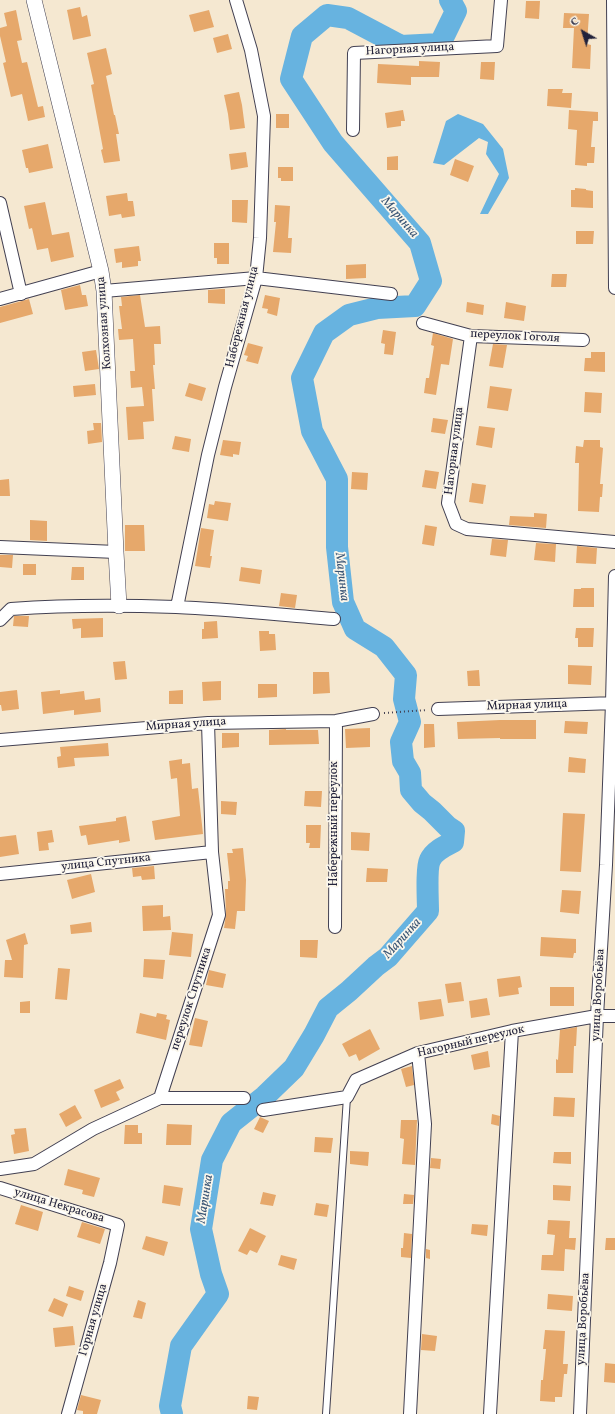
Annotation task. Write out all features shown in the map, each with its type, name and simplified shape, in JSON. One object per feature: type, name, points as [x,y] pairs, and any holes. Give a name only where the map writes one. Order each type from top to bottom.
[{"type":"street","name":"Колхозная улица","points":[[34,0],[101,271],[104,291],[116,552],[120,606]]},
{"type":"street","name":"Набережная улица","points":[[176,607],[210,448],[256,278],[260,238],[264,116],[250,50],[236,0]]},
{"type":"street","name":"Нагорная улица","points":[[353,130],[354,53],[497,46],[500,0]]},
{"type":"street","points":[[613,0],[615,288]]},
{"type":"street","points":[[0,203],[21,294]]},
{"type":"street","points":[[0,299],[101,271]]},
{"type":"street","points":[[104,291],[256,278],[391,294]]},
{"type":"street","name":"переулок Гоголя","points":[[424,323],[470,336],[583,340]]},
{"type":"street","name":"Нагорная улица","points":[[470,336],[448,503],[456,524],[467,529],[615,542]]},
{"type":"street","points":[[0,547],[116,552]]},
{"type":"street","name":"улица Воробьёва","points":[[580,1414],[598,1016],[610,866],[615,576]]},
{"type":"street","points":[[0,620],[11,609],[120,606],[176,607],[334,619]]},
{"type":"street","name":"Мирная улица","points":[[438,709],[614,703]]},
{"type":"street","name":"Мирная улица","points":[[0,740],[208,723],[336,721],[373,714]]},
{"type":"street","name":"Набережный переулок","points":[[335,927],[336,721]]},
{"type":"street","name":"переулок Спутника","points":[[160,1098],[219,915],[212,852],[208,723]]},
{"type":"street","name":"улица Спутника","points":[[0,874],[212,852]]},
{"type":"street","name":"Нагорный переулок","points":[[347,1097],[356,1080],[418,1053],[512,1031],[598,1016],[615,1016]]},
{"type":"street","points":[[490,1414],[512,1031]]},
{"type":"street","points":[[410,1414],[425,1124],[418,1053]]},
{"type":"street","points":[[263,1110],[347,1097]]},
{"type":"street","points":[[0,1169],[34,1164],[93,1128],[160,1098],[244,1098]]},
{"type":"street","name":"улица Некрасова","points":[[0,1188],[118,1225]]},
{"type":"street","name":"Горная улица","points":[[68,1414],[110,1263],[118,1225]]},
{"type":"lane","points":[[326,1414],[347,1097]]},
{"type":"path","points":[[373,714],[438,709]]},
{"type":"water","points":[[458,114],[483,124],[503,149],[509,178],[488,214],[480,214],[499,174],[486,154],[488,142],[479,138],[444,165],[433,163],[446,121]]},
{"type":"building","points":[[526,1],[540,1],[539,19],[525,18]]},
{"type":"building","points":[[80,7],[82,17],[87,15],[91,36],[73,40],[67,10]]},
{"type":"building","points":[[16,10],[22,40],[17,41],[22,63],[27,62],[38,107],[43,106],[45,117],[28,121],[22,94],[11,97],[3,63],[6,62],[0,36],[0,28],[7,26],[4,13]]},
{"type":"building","points":[[209,10],[214,27],[194,32],[189,15]]},
{"type":"building","points":[[564,13],[589,14],[587,44],[591,45],[590,69],[572,68],[574,28],[563,28]]},
{"type":"building","points":[[228,34],[232,49],[217,53],[213,38]]},
{"type":"building","points":[[106,48],[112,74],[106,76],[119,134],[116,134],[120,161],[104,163],[101,150],[103,149],[91,85],[94,84],[87,53]]},
{"type":"building","points":[[419,61],[440,62],[439,77],[411,77],[411,85],[377,83],[378,64],[419,66]]},
{"type":"building","points":[[481,62],[495,62],[494,80],[480,79]]},
{"type":"building","points":[[548,89],[563,89],[562,93],[572,93],[571,108],[547,106]]},
{"type":"building","points":[[239,92],[245,128],[230,130],[224,95]]},
{"type":"building","points":[[403,110],[405,121],[401,121],[401,126],[387,128],[385,113]]},
{"type":"building","points":[[569,110],[598,112],[598,121],[593,121],[591,147],[595,147],[594,163],[587,163],[587,166],[575,165],[577,130],[568,129]]},
{"type":"building","points":[[276,114],[289,114],[289,128],[276,128]]},
{"type":"building","points":[[48,144],[53,168],[29,173],[28,168],[26,168],[22,150]]},
{"type":"building","points":[[246,152],[248,167],[231,170],[229,154]]},
{"type":"building","points":[[398,156],[398,170],[387,170],[387,157]]},
{"type":"building","points":[[455,159],[474,166],[468,182],[450,175]]},
{"type":"building","points":[[278,167],[293,167],[293,181],[281,181],[281,178],[278,178]]},
{"type":"building","points":[[575,188],[593,191],[593,208],[571,207],[571,190],[575,190]]},
{"type":"building","points":[[127,193],[128,201],[133,201],[135,216],[122,218],[121,214],[109,216],[106,196]]},
{"type":"building","points":[[232,200],[248,200],[247,223],[232,222]]},
{"type":"building","points":[[45,202],[52,235],[69,232],[74,257],[51,262],[48,248],[37,250],[32,228],[29,229],[24,206]]},
{"type":"building","points":[[275,205],[290,206],[288,238],[292,238],[291,253],[273,252],[276,222],[274,222]]},
{"type":"building","points":[[576,231],[594,231],[593,244],[576,244]]},
{"type":"building","points":[[214,243],[229,243],[229,264],[217,264],[217,258],[214,258]]},
{"type":"building","points":[[139,246],[141,261],[138,261],[138,266],[122,268],[122,262],[116,263],[114,249]]},
{"type":"building","points":[[366,264],[366,278],[346,279],[346,265]]},
{"type":"building","points":[[552,274],[567,274],[566,287],[551,287]]},
{"type":"building","points":[[80,285],[82,295],[86,295],[88,306],[65,310],[61,290]]},
{"type":"building","points":[[225,289],[225,304],[208,303],[208,290]]},
{"type":"building","points":[[140,295],[145,327],[160,326],[161,344],[154,344],[155,365],[153,365],[155,389],[152,389],[154,421],[143,422],[144,439],[128,440],[126,407],[144,406],[142,387],[131,388],[130,371],[135,371],[133,339],[119,340],[118,329],[122,329],[119,306],[122,306],[121,297]]},
{"type":"building","points":[[265,295],[280,298],[277,316],[267,313],[268,309],[262,308]]},
{"type":"building","points":[[29,299],[33,314],[0,323],[0,307]]},
{"type":"building","points":[[467,302],[484,305],[483,315],[466,312]]},
{"type":"building","points":[[506,302],[526,306],[524,321],[504,318]]},
{"type":"building","points":[[383,330],[396,332],[393,355],[384,354],[385,344],[381,343]]},
{"type":"building","points":[[433,333],[453,339],[449,365],[441,364],[436,395],[424,393],[426,378],[429,378],[434,346],[431,345]]},
{"type":"building","points":[[248,343],[263,347],[258,364],[246,361],[248,356],[244,355]]},
{"type":"building","points":[[493,344],[507,345],[503,368],[489,366]]},
{"type":"building","points":[[96,350],[99,369],[85,371],[82,352]]},
{"type":"building","points":[[591,352],[605,352],[605,372],[584,371],[585,358],[591,358]]},
{"type":"building","points":[[189,383],[206,388],[202,401],[185,396]]},
{"type":"building","points":[[95,384],[96,395],[74,397],[73,386]]},
{"type":"building","points":[[490,386],[512,389],[508,411],[487,408]]},
{"type":"building","points":[[585,392],[602,393],[601,413],[584,412]]},
{"type":"building","points":[[433,418],[448,420],[445,434],[431,432]]},
{"type":"building","points":[[93,423],[101,423],[102,442],[88,444],[87,431],[94,430]]},
{"type":"building","points":[[479,426],[495,428],[492,448],[476,445]]},
{"type":"building","points":[[175,436],[191,439],[189,452],[172,449]]},
{"type":"building","points":[[223,440],[241,442],[239,455],[233,454],[233,457],[220,455]]},
{"type":"building","points":[[584,440],[600,440],[600,447],[603,448],[600,484],[603,484],[599,512],[578,511],[579,463],[575,463],[576,446],[583,447]]},
{"type":"building","points":[[425,470],[439,472],[436,489],[422,487]]},
{"type":"building","points":[[352,472],[368,473],[367,490],[351,489]]},
{"type":"building","points":[[9,479],[10,496],[0,496],[0,480]]},
{"type":"building","points":[[472,483],[486,485],[483,504],[469,502]]},
{"type":"building","points":[[215,501],[231,503],[228,521],[207,518],[209,504],[214,505]]},
{"type":"building","points":[[534,513],[547,514],[546,528],[509,525],[510,516],[534,517]]},
{"type":"building","points":[[30,520],[47,521],[47,541],[30,540]]},
{"type":"building","points":[[125,525],[144,525],[145,551],[125,551]]},
{"type":"building","points":[[425,525],[437,527],[434,546],[422,544]]},
{"type":"building","points":[[201,528],[214,530],[210,556],[212,556],[210,568],[195,566]]},
{"type":"building","points":[[492,539],[508,540],[506,557],[490,555]]},
{"type":"building","points":[[536,543],[556,544],[555,562],[534,560]]},
{"type":"building","points":[[577,546],[597,548],[596,564],[576,563]]},
{"type":"building","points":[[0,555],[13,555],[12,568],[0,567]]},
{"type":"building","points":[[23,564],[36,564],[36,575],[23,575]]},
{"type":"building","points":[[72,567],[84,567],[84,580],[71,580]]},
{"type":"building","points":[[241,567],[262,570],[260,584],[239,581]]},
{"type":"building","points":[[594,588],[594,607],[573,607],[574,589]]},
{"type":"building","points":[[281,593],[297,595],[295,608],[279,606]]},
{"type":"building","points":[[14,616],[29,616],[28,627],[13,626]]},
{"type":"building","points":[[103,618],[103,637],[81,638],[81,628],[73,629],[72,619]]},
{"type":"building","points":[[217,621],[218,638],[202,639],[204,622]]},
{"type":"building","points":[[576,628],[594,628],[593,647],[578,647],[578,638],[575,638]]},
{"type":"building","points":[[259,631],[269,631],[269,634],[275,634],[276,650],[260,651]]},
{"type":"building","points":[[125,661],[127,679],[115,680],[113,662]]},
{"type":"building","points":[[568,665],[592,666],[591,685],[568,684]]},
{"type":"building","points":[[479,670],[480,686],[468,686],[467,671]]},
{"type":"building","points":[[313,672],[329,672],[330,693],[313,694]]},
{"type":"building","points":[[221,681],[221,700],[203,701],[202,682]]},
{"type":"building","points":[[258,684],[277,684],[277,697],[258,698]]},
{"type":"building","points":[[17,690],[19,709],[2,711],[0,705],[0,692]]},
{"type":"building","points":[[60,690],[60,694],[84,691],[85,700],[100,698],[101,712],[74,715],[74,710],[43,714],[41,692]]},
{"type":"building","points":[[183,690],[183,704],[169,704],[169,691]]},
{"type":"building","points":[[536,720],[536,739],[458,739],[457,722]]},
{"type":"building","points":[[565,721],[588,722],[587,734],[564,733]]},
{"type":"building","points":[[424,724],[434,724],[435,747],[424,748]]},
{"type":"building","points":[[370,728],[370,747],[346,748],[345,729]]},
{"type":"building","points":[[269,730],[318,730],[319,744],[269,745]]},
{"type":"building","points":[[222,733],[239,733],[239,747],[222,748]]},
{"type":"building","points":[[108,743],[109,756],[74,758],[75,766],[58,768],[57,757],[61,756],[60,747]]},
{"type":"building","points":[[569,757],[586,759],[585,773],[568,772]]},
{"type":"building","points":[[182,759],[182,764],[190,763],[192,789],[198,788],[203,834],[155,840],[152,821],[180,816],[177,778],[171,779],[169,761]]},
{"type":"building","points":[[305,791],[322,791],[321,807],[304,806]]},
{"type":"building","points":[[221,801],[237,802],[236,815],[221,814]]},
{"type":"building","points":[[563,813],[585,814],[581,872],[560,871]]},
{"type":"building","points":[[126,816],[130,841],[119,843],[119,840],[88,845],[86,835],[81,836],[79,826],[116,821],[116,818]]},
{"type":"building","points":[[306,825],[321,825],[320,848],[309,848],[310,843],[306,843]]},
{"type":"building","points":[[52,830],[54,842],[48,843],[49,850],[39,851],[37,832]]},
{"type":"building","points":[[351,832],[370,833],[369,851],[351,850]]},
{"type":"building","points":[[16,835],[19,854],[0,857],[0,837]]},
{"type":"building","points":[[243,848],[246,880],[245,911],[237,911],[235,929],[224,928],[226,914],[225,889],[228,889],[228,881],[230,881],[227,853],[233,853],[232,849]]},
{"type":"building","points":[[154,866],[155,879],[142,880],[141,876],[133,877],[132,868]]},
{"type":"building","points":[[367,868],[388,869],[387,882],[366,882]]},
{"type":"building","points":[[91,874],[95,892],[72,899],[67,880]]},
{"type":"building","points":[[562,890],[581,891],[579,914],[560,912]]},
{"type":"building","points":[[163,905],[163,917],[170,916],[171,930],[143,931],[142,906]]},
{"type":"building","points":[[91,922],[92,932],[71,934],[70,925]]},
{"type":"building","points":[[172,932],[193,934],[191,957],[169,955]]},
{"type":"building","points":[[25,933],[28,944],[24,945],[23,978],[4,977],[5,960],[12,960],[6,940]]},
{"type":"building","points":[[541,937],[576,939],[576,953],[574,953],[573,958],[540,956]]},
{"type":"building","points":[[300,940],[318,940],[317,958],[300,957]]},
{"type":"building","points":[[144,959],[165,960],[163,979],[143,977]]},
{"type":"building","points":[[58,968],[70,969],[67,1000],[55,999]]},
{"type":"building","points":[[209,970],[226,974],[223,988],[206,985]]},
{"type":"building","points":[[520,976],[522,987],[518,988],[519,994],[499,997],[497,979]]},
{"type":"building","points":[[461,982],[464,1001],[448,1003],[445,984]]},
{"type":"building","points":[[550,987],[574,987],[574,1006],[550,1006]]},
{"type":"building","points":[[487,998],[490,1015],[471,1018],[469,1001]]},
{"type":"building","points":[[441,999],[444,1016],[420,1020],[418,1002]]},
{"type":"building","points":[[30,1001],[30,1013],[20,1013],[20,1002]]},
{"type":"building","points":[[140,1013],[156,1017],[157,1013],[167,1015],[166,1019],[170,1020],[166,1040],[136,1033]]},
{"type":"building","points":[[195,1018],[208,1021],[202,1047],[189,1045]]},
{"type":"building","points":[[577,1027],[576,1046],[574,1046],[573,1073],[556,1073],[556,1059],[558,1060],[560,1030]]},
{"type":"building","points":[[370,1029],[380,1049],[359,1061],[356,1054],[349,1057],[342,1044]]},
{"type":"building","points":[[488,1051],[490,1067],[474,1070],[471,1055]]},
{"type":"building","points":[[412,1066],[414,1085],[406,1087],[401,1069]]},
{"type":"building","points":[[120,1079],[124,1088],[116,1092],[120,1100],[101,1108],[94,1090]]},
{"type":"building","points":[[554,1097],[575,1098],[574,1117],[553,1116]]},
{"type":"building","points":[[75,1105],[82,1118],[66,1127],[59,1114]]},
{"type":"building","points":[[492,1114],[500,1116],[499,1126],[491,1124]]},
{"type":"building","points":[[260,1117],[269,1121],[263,1133],[254,1129]]},
{"type":"building","points":[[401,1120],[417,1120],[415,1165],[402,1164],[404,1139],[400,1138]]},
{"type":"building","points":[[167,1124],[192,1125],[191,1145],[166,1145]]},
{"type":"building","points":[[125,1125],[138,1125],[138,1133],[142,1133],[142,1144],[124,1144]]},
{"type":"building","points":[[26,1128],[29,1151],[14,1154],[11,1135],[15,1134],[14,1129]]},
{"type":"building","points":[[315,1137],[333,1138],[331,1153],[314,1152]]},
{"type":"building","points":[[350,1151],[369,1152],[368,1166],[350,1164]]},
{"type":"building","points":[[554,1152],[571,1152],[571,1164],[553,1163]]},
{"type":"building","points":[[431,1158],[441,1159],[440,1169],[430,1168]]},
{"type":"building","points":[[68,1169],[100,1178],[94,1197],[82,1194],[83,1190],[64,1185]]},
{"type":"building","points":[[164,1185],[183,1188],[180,1206],[162,1203]]},
{"type":"building","points":[[553,1185],[571,1186],[570,1201],[553,1200]]},
{"type":"building","points":[[263,1192],[276,1195],[273,1206],[260,1204]]},
{"type":"building","points":[[404,1194],[414,1195],[413,1204],[403,1204]]},
{"type":"building","points":[[316,1203],[329,1205],[327,1217],[314,1215]]},
{"type":"building","points":[[21,1205],[43,1212],[38,1231],[15,1224]]},
{"type":"building","points":[[548,1220],[570,1221],[569,1238],[576,1238],[575,1250],[565,1249],[564,1271],[541,1270],[542,1255],[553,1255],[555,1235],[547,1234]]},
{"type":"building","points":[[82,1222],[105,1229],[100,1244],[77,1237]]},
{"type":"building","points":[[472,1224],[488,1225],[487,1236],[471,1234]]},
{"type":"building","points":[[250,1228],[266,1236],[257,1253],[250,1250],[247,1255],[238,1251]]},
{"type":"building","points":[[404,1233],[412,1234],[411,1258],[401,1257]]},
{"type":"building","points":[[146,1236],[168,1242],[164,1256],[142,1249]]},
{"type":"building","points":[[606,1238],[615,1238],[615,1250],[605,1250]]},
{"type":"building","points":[[426,1249],[430,1250],[430,1259],[426,1258]]},
{"type":"building","points":[[281,1255],[297,1259],[294,1270],[278,1265]]},
{"type":"building","points":[[69,1286],[84,1291],[81,1301],[66,1296]]},
{"type":"building","points":[[548,1294],[573,1296],[572,1311],[547,1309]]},
{"type":"building","points":[[54,1298],[68,1304],[63,1317],[48,1311]]},
{"type":"building","points":[[138,1300],[146,1303],[142,1319],[133,1317]]},
{"type":"building","points":[[73,1326],[75,1345],[55,1347],[53,1328]]},
{"type":"building","points":[[545,1330],[565,1331],[563,1364],[568,1364],[567,1374],[564,1374],[562,1397],[555,1397],[555,1402],[540,1401],[541,1380],[543,1380],[546,1349],[543,1349]]},
{"type":"building","points":[[422,1334],[437,1336],[435,1351],[421,1350]]},
{"type":"building","points":[[605,1363],[615,1364],[615,1383],[604,1382]]},
{"type":"building","points":[[81,1395],[101,1400],[97,1414],[83,1414],[83,1411],[77,1410]]},
{"type":"building","points":[[248,1396],[259,1397],[257,1410],[247,1409]]},
{"type":"waterway","name":"Маринка","points":[[172,1414],[170,1406],[181,1346],[218,1294],[211,1274],[201,1229],[212,1160],[231,1123],[265,1096],[294,1068],[328,1008],[388,957],[428,911],[428,877],[430,860],[437,851],[453,842],[454,831],[422,803],[411,790],[410,773],[403,761],[401,742],[410,722],[404,699],[406,675],[384,647],[355,629],[343,602],[337,547],[337,479],[312,431],[302,378],[324,333],[349,315],[377,308],[415,306],[431,281],[420,243],[333,143],[291,79],[302,36],[327,15],[348,18],[401,46],[440,44],[456,11],[450,0]]}]
